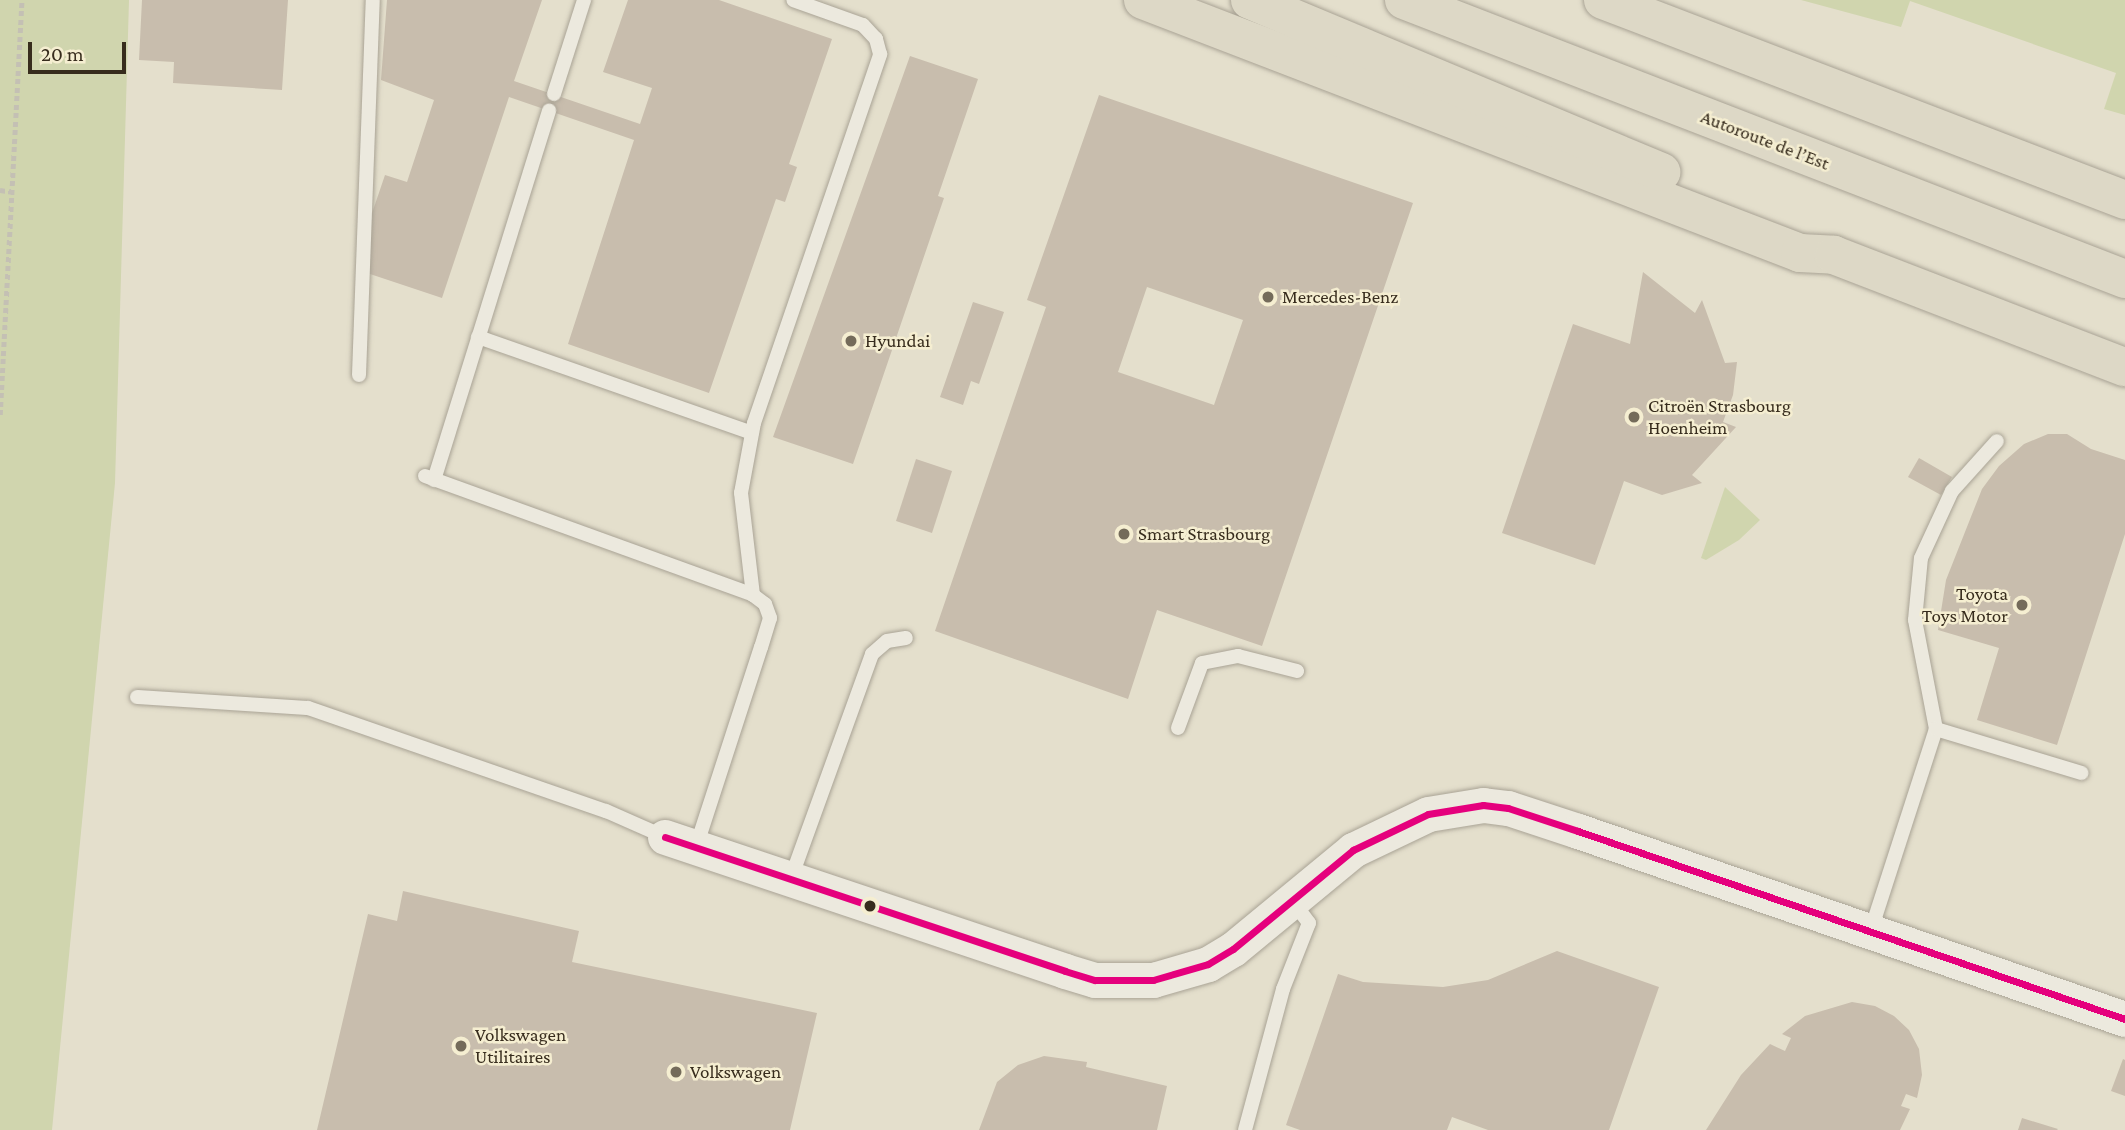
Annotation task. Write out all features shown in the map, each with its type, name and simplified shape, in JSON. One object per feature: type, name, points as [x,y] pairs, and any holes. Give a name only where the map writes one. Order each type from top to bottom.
[{"type":"highway","points":[[1143,0],[1800,253],[1833,255]]},
{"type":"highway","points":[[1250,0],[1809,236],[1833,255],[2125,367]]},
{"type":"highway","name":"Autoroute de l’Est","points":[[1404,0],[2125,279]]},
{"type":"highway","points":[[1603,0],[2125,200]]},
{"type":"street","points":[[680,842],[1065,971],[1096,980],[1153,980],[1208,964],[1233,949],[1290,898],[1353,850],[1391,831],[1428,814],[1483,805],[1508,808],[2125,1019]]},
{"type":"lane","points":[[359,375],[373,0]]},
{"type":"lane","points":[[554,94],[584,0]]},
{"type":"lane","points":[[753,595],[741,493],[752,433],[880,54],[876,39],[863,25],[793,0]]},
{"type":"lane","points":[[137,697],[308,708],[606,811],[680,842],[770,618],[765,604],[753,595],[429,478],[478,337],[549,110]]},
{"type":"lane","points":[[478,337],[752,433]]},
{"type":"lane","points":[[1871,930],[1936,729],[1915,620],[1921,558],[1952,491],[1997,441]]},
{"type":"lane","points":[[790,879],[872,654],[887,640],[905,638]]},
{"type":"lane","points":[[1178,728],[1202,663],[1238,656],[1297,671]]},
{"type":"lane","points":[[1936,729],[2082,773]]},
{"type":"lane","points":[[1245,1130],[1283,989],[1309,923],[1290,898]]},
{"type":"path","points":[[0,415],[22,0]]},
{"type":"path","points":[[0,190],[12,192]]},
{"type":"green space","points":[[0,0],[129,0],[115,483],[52,1130],[0,1130]]},
{"type":"green space","points":[[1801,0],[2125,0],[2125,115],[2104,109],[2116,73],[1910,1],[1901,27]]},
{"type":"green space","points":[[1725,487],[1760,520],[1739,540],[1706,560],[1701,558]]},
{"type":"building","points":[[142,0],[288,0],[282,90],[173,83],[174,62],[139,60]]},
{"type":"building","points":[[387,0],[542,0],[514,81],[640,124],[652,88],[603,72],[628,0],[719,0],[832,39],[789,164],[797,167],[785,202],[776,199],[709,393],[568,344],[634,140],[509,97],[442,298],[367,273],[369,222],[385,175],[407,182],[434,100],[381,80]]},
{"type":"building","name":"Hyundai","points":[[910,56],[978,79],[938,196],[944,198],[853,464],[773,437]]},
{"type":"building","points":[[1099,95],[1413,203],[1262,646],[1157,610],[1128,699],[935,631],[1046,307],[1027,300]],"holes":[[[1147,287],[1243,320],[1214,405],[1118,372]]]},
{"type":"building","name":"Citroën Strasbourg Hoenheim","points":[[1643,272],[1695,313],[1702,300],[1725,363],[1737,362],[1733,395],[1723,422],[1736,427],[1692,475],[1702,483],[1662,495],[1624,481],[1595,565],[1502,533],[1573,324],[1630,344]]},
{"type":"building","points":[[973,302],[1004,312],[979,384],[971,381],[963,405],[940,397]]},
{"type":"building","name":"Toyota Toys Motor","points":[[2048,434],[2067,434],[2091,449],[2125,460],[2125,534],[2057,745],[1977,720],[1999,648],[1938,630],[1946,580],[1982,489],[1999,466],[2024,444]]},
{"type":"building","points":[[1919,458],[1952,477],[1941,495],[1908,477]]},
{"type":"building","points":[[916,459],[952,471],[932,533],[896,521]]},
{"type":"building","points":[[403,891],[579,931],[572,962],[817,1013],[790,1130],[317,1130],[368,914],[397,921]]},
{"type":"building","points":[[1557,951],[1659,987],[1609,1130],[1488,1130],[1452,1117],[1447,1130],[1300,1130],[1286,1125],[1338,974],[1363,982],[1443,987],[1488,980]]},
{"type":"building","points":[[1852,1002],[1875,1006],[1894,1016],[1909,1030],[1919,1049],[1922,1075],[1917,1098],[1906,1094],[1901,1106],[1910,1109],[1900,1130],[1706,1130],[1741,1075],[1770,1044],[1785,1051],[1791,1038],[1782,1034],[1805,1016]]},
{"type":"building","points":[[1044,1056],[1087,1062],[1086,1067],[1167,1086],[1157,1130],[979,1130],[997,1082],[1018,1065]]},
{"type":"building","points":[[2123,1059],[2125,1060],[2125,1096],[2111,1091]]},
{"type":"building","points":[[2022,1118],[2058,1129],[2018,1130]]},
{"type":"transit line","points":[[665,837],[1095,980],[1153,980],[1208,964],[1233,949],[1353,850],[1428,814],[1483,805],[1508,808],[2125,1019]]},
{"type":"place","name":"Mercedes-Benz","points":[[1268,297]]},
{"type":"place","name":"Hyundai","points":[[851,341]]},
{"type":"place","name":"Citroën Strasbourg Hoenheim","points":[[1634,417]]},
{"type":"place","name":"Smart Strasbourg","points":[[1124,534]]},
{"type":"place","name":"Toyota Toys Motor","points":[[2022,605]]},
{"type":"place","name":"Volkswagen Utilitaires","points":[[461,1046]]},
{"type":"place","name":"Volkswagen","points":[[676,1072]]}]
